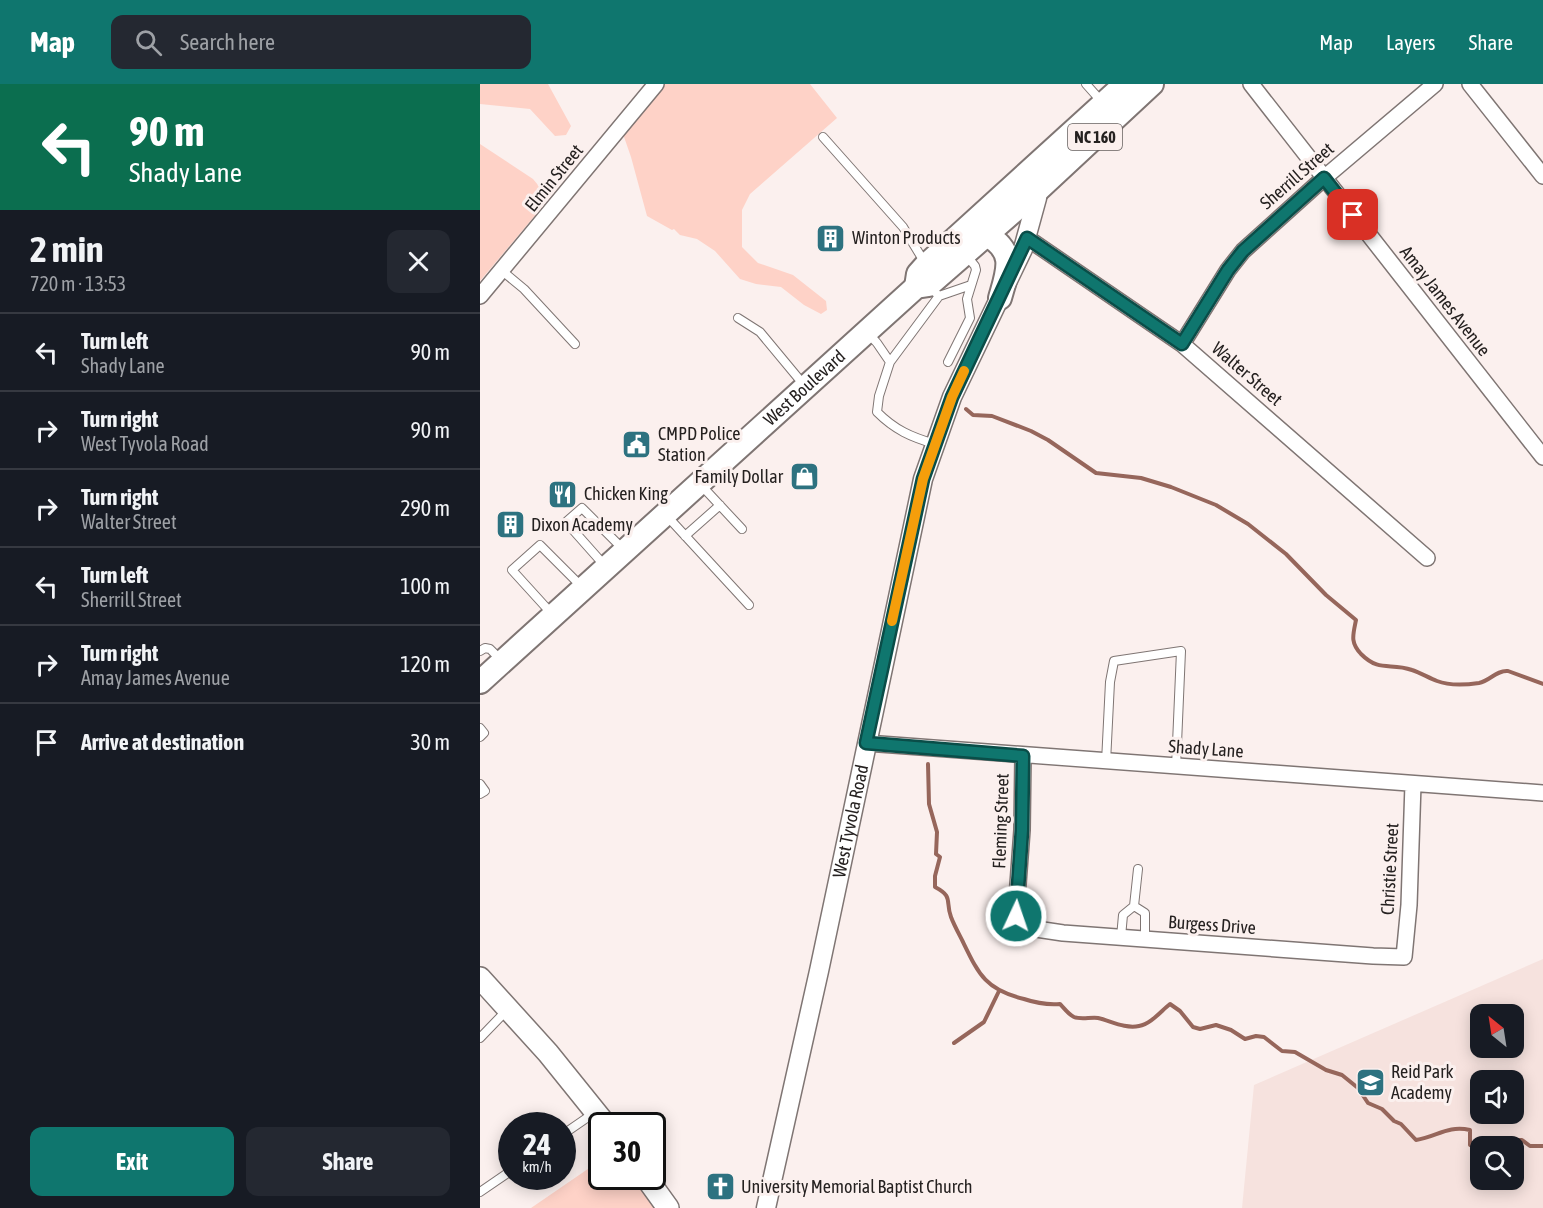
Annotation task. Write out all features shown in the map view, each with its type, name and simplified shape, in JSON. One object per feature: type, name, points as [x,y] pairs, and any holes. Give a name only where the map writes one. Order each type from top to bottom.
[{"type":"main road","name":"West Boulevard","points":[[487,671],[553,615],[866,332],[987,235],[1102,104],[1125,84]]},
{"type":"main road","name":"West Boulevard","points":[[928,283],[1033,180],[1152,84]]},
{"type":"main road","points":[[987,235],[1002,245],[1008,261],[1000,298]]},
{"type":"main road","points":[[480,978],[594,1112]]},
{"type":"main road","points":[[656,1190],[669,1208]]},
{"type":"street","name":"Elmin Street","points":[[480,296],[656,84]]},
{"type":"street","name":"Amay James Avenue","points":[[1251,84],[1543,457]]},
{"type":"street","name":"Sherrill Street","points":[[1182,344],[1228,270],[1243,251],[1324,178],[1436,84]]},
{"type":"street","points":[[1470,84],[1543,176]]},
{"type":"street","name":"West Tyvola Road","points":[[766,1208],[923,479],[952,397],[1027,238],[1033,180]]},
{"type":"street","name":"Walter Street","points":[[1027,238],[1182,344],[1428,558]]},
{"type":"street","name":"Shady Lane","points":[[866,743],[1543,793]]},
{"type":"street","name":"Fleming Street","points":[[1020,924],[1016,911],[1022,830],[1023,756]]},
{"type":"street","name":"Christie Street","points":[[1404,957],[1409,905],[1413,784]]},
{"type":"street","name":"Burgess Drive","points":[[1020,924],[1027,929],[1404,957]]},
{"type":"lane","points":[[1086,84],[1102,104]]},
{"type":"lane","points":[[823,137],[903,226],[920,258],[928,283],[890,362],[879,396],[877,411],[890,425],[935,444]]},
{"type":"lane","points":[[948,362],[970,318],[967,299],[976,270],[964,254]]},
{"type":"lane","points":[[501,270],[525,289],[575,344]]},
{"type":"lane","points":[[928,283],[971,285]]},
{"type":"lane","points":[[738,318],[760,332],[805,386]]},
{"type":"lane","points":[[866,332],[890,362]]},
{"type":"lane","points":[[699,483],[742,529]]},
{"type":"lane","points":[[685,536],[720,505]]},
{"type":"lane","points":[[606,567],[566,522],[582,507],[624,551]]},
{"type":"lane","points":[[665,514],[749,605]]},
{"type":"lane","points":[[553,615],[512,570],[540,544],[583,588]]},
{"type":"lane","points":[[480,651],[485,648],[490,649],[487,671]]},
{"type":"lane","points":[[1106,762],[1110,682],[1114,661],[1181,651],[1176,767]]},
{"type":"lane","points":[[480,728],[484,734],[480,737]]},
{"type":"lane","points":[[480,784],[485,791],[480,794]]},
{"type":"lane","points":[[1121,937],[1122,915],[1134,906],[1138,869]]},
{"type":"lane","points":[[1134,906],[1145,913],[1145,939]]},
{"type":"lane","points":[[480,1038],[508,1009]]},
{"type":"lane","points":[[480,1192],[498,1180]]},
{"type":"shaded area","points":[[480,84],[548,84],[571,126],[566,135],[555,136],[530,109],[480,104]]},
{"type":"shaded area","points":[[665,84],[810,84],[837,118],[750,194],[742,210],[742,247],[758,263],[793,275],[826,301],[827,310],[821,314],[804,305],[781,287],[756,284],[740,279],[715,251],[697,239],[680,235],[674,229],[647,216],[623,134]]},
{"type":"shaded area","points":[[480,144],[533,179],[543,191],[543,206],[480,281]]},
{"type":"shaded area","name":"Reid Park Academy","points":[[1543,959],[1543,1208],[1242,1208],[1254,1085]]},
{"type":"shaded area","points":[[588,1169],[588,1190],[645,1190],[660,1208],[531,1208],[557,1190],[576,1190],[576,1177]]},
{"type":"waterway","points":[[966,409],[973,415],[992,416],[1031,431],[1096,473],[1141,478],[1171,487],[1216,505],[1248,524],[1286,554],[1326,595],[1356,620],[1353,634],[1355,646],[1361,654],[1374,663],[1415,671],[1442,683],[1463,685],[1479,683],[1500,672],[1508,671],[1543,684]]},
{"type":"waterway","points":[[928,764],[929,804],[937,832],[936,854],[940,857],[935,876],[935,887],[947,897],[949,912],[969,954],[979,972],[992,986],[1028,1000],[1060,1004],[1077,1018],[1098,1018],[1129,1026],[1148,1023],[1170,1004],[1180,1011],[1193,1027],[1200,1029],[1216,1025],[1231,1030],[1245,1039],[1256,1036],[1264,1037],[1282,1051],[1295,1052],[1326,1070],[1342,1075],[1358,1088],[1368,1103],[1382,1109],[1416,1140],[1455,1129],[1470,1130],[1470,1136]]},
{"type":"waterway","points":[[954,1043],[984,1022],[999,991]]},
{"type":"waterway","points":[[1524,1142],[1530,1146],[1543,1146]]},
{"type":"slow traffic","points":[[892,621],[923,479],[952,397],[964,371]]},
{"type":"place","name":"Winton Products","points":[[831,238]]},
{"type":"place","name":"CMPD Police Station","points":[[637,444]]},
{"type":"place","name":"Family Dollar","points":[[804,477]]},
{"type":"place","name":"Chicken King","points":[[563,494]]},
{"type":"place","name":"Dixon Academy","points":[[510,525]]},
{"type":"place","name":"Reid Park Academy","points":[[1370,1082]]},
{"type":"place","name":"University Memorial Baptist Church","points":[[720,1187]]},
{"type":"route","points":[[1016,916],[1022,830],[1023,756],[866,743],[923,479],[952,397],[1027,238],[1182,344],[1228,270],[1243,251],[1324,178],[1353,215]]}]
